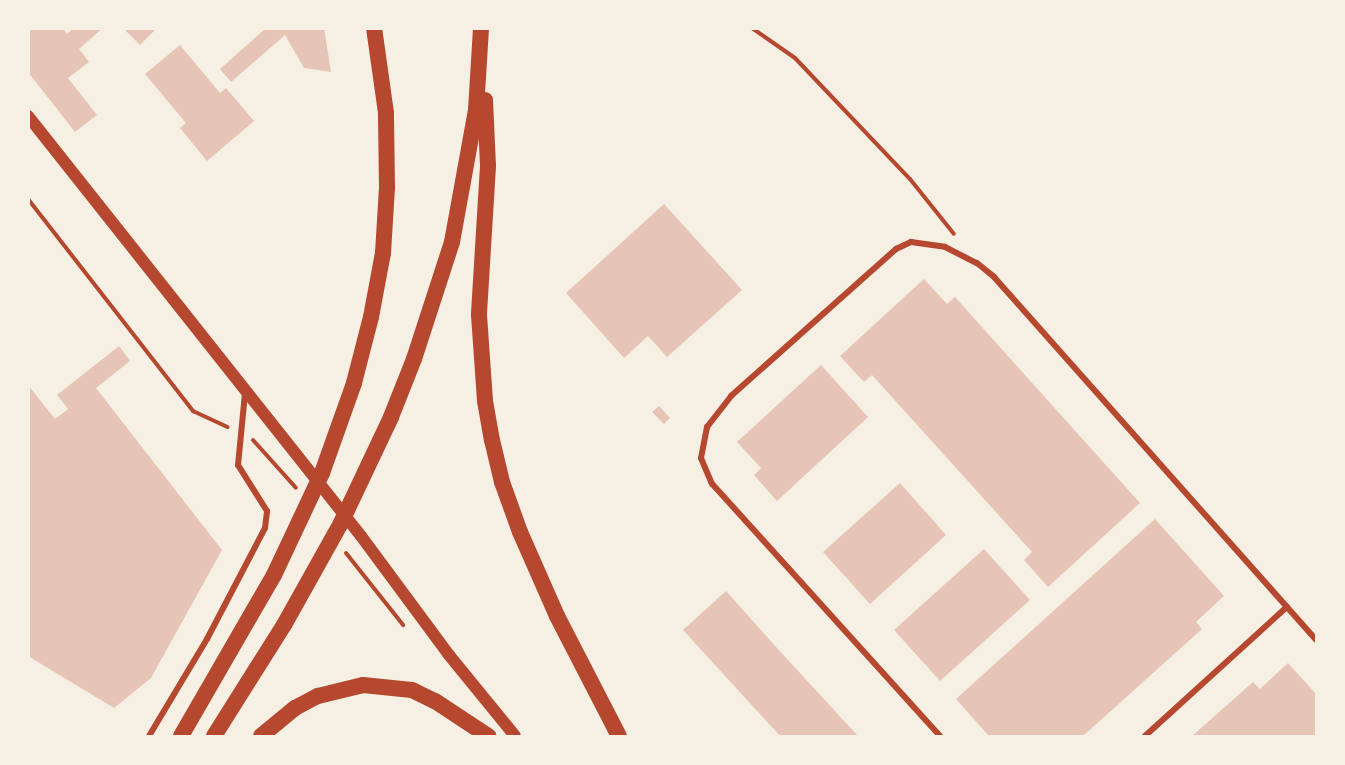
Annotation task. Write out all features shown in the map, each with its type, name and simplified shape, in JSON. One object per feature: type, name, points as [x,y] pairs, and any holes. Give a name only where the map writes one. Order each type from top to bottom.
[{"type":"highway","points":[[181,736],[246,627],[291,541],[335,436],[354,383],[383,253],[387,188],[386,113],[374,28]]},
{"type":"highway","points":[[214,736],[314,572],[365,476],[414,359],[452,242],[476,110],[482,28]]},
{"type":"highway","points":[[482,28],[488,166],[479,315],[485,401],[492,440],[502,482],[520,532],[557,616],[619,736]]},
{"type":"highway","points":[[261,736],[295,708],[318,696],[363,685],[412,690],[435,701],[488,736]]},
{"type":"main road","points":[[28,116],[361,536],[449,655],[515,736]]},
{"type":"street","points":[[940,736],[712,484],[701,458],[707,427],[731,396],[896,249],[911,242],[945,247],[977,263],[994,277],[1317,640]]},
{"type":"street","points":[[148,736],[207,639],[265,528],[267,511],[238,465],[245,389]]},
{"type":"street","points":[[1145,736],[1287,607]]},
{"type":"path","points":[[752,28],[795,58],[910,179],[955,235]]},
{"type":"path","points":[[28,199],[193,411],[226,427]]},
{"type":"path","points":[[253,440],[274,461],[303,498]]},
{"type":"path","points":[[339,544],[404,626]]},
{"type":"building","points":[[28,28],[63,28],[67,34],[74,28],[103,28],[79,49],[89,62],[68,78],[97,115],[75,132],[28,72]]},
{"type":"building","points":[[123,28],[157,28],[140,45]]},
{"type":"building","points":[[266,28],[324,28],[331,72],[304,68],[285,35],[231,82],[220,69]]},
{"type":"building","points":[[180,45],[220,93],[226,88],[254,121],[207,161],[180,128],[186,123],[145,74]]},
{"type":"building","points":[[664,204],[742,290],[667,357],[648,336],[624,358],[566,293]]},
{"type":"building","points":[[924,279],[947,304],[955,297],[1140,503],[1048,587],[1024,560],[1032,552],[872,375],[864,382],[840,356]]},
{"type":"building","points":[[119,346],[130,361],[96,388],[222,550],[151,678],[114,708],[28,656],[28,385],[55,419],[68,409],[57,395]]},
{"type":"building","points":[[821,365],[868,417],[777,501],[754,475],[761,468],[737,442]]},
{"type":"building","points":[[659,406],[670,418],[664,424],[652,412]]},
{"type":"building","points":[[900,483],[946,535],[870,604],[823,552]]},
{"type":"building","points":[[1155,519],[1224,596],[1196,622],[1202,629],[1083,736],[989,736],[956,699]]},
{"type":"building","points":[[984,549],[1030,600],[940,681],[894,630]]},
{"type":"building","points":[[726,591],[858,736],[780,736],[683,630]]},
{"type":"building","points":[[1288,663],[1316,694],[1316,736],[1192,736],[1253,682],[1260,689]]}]
